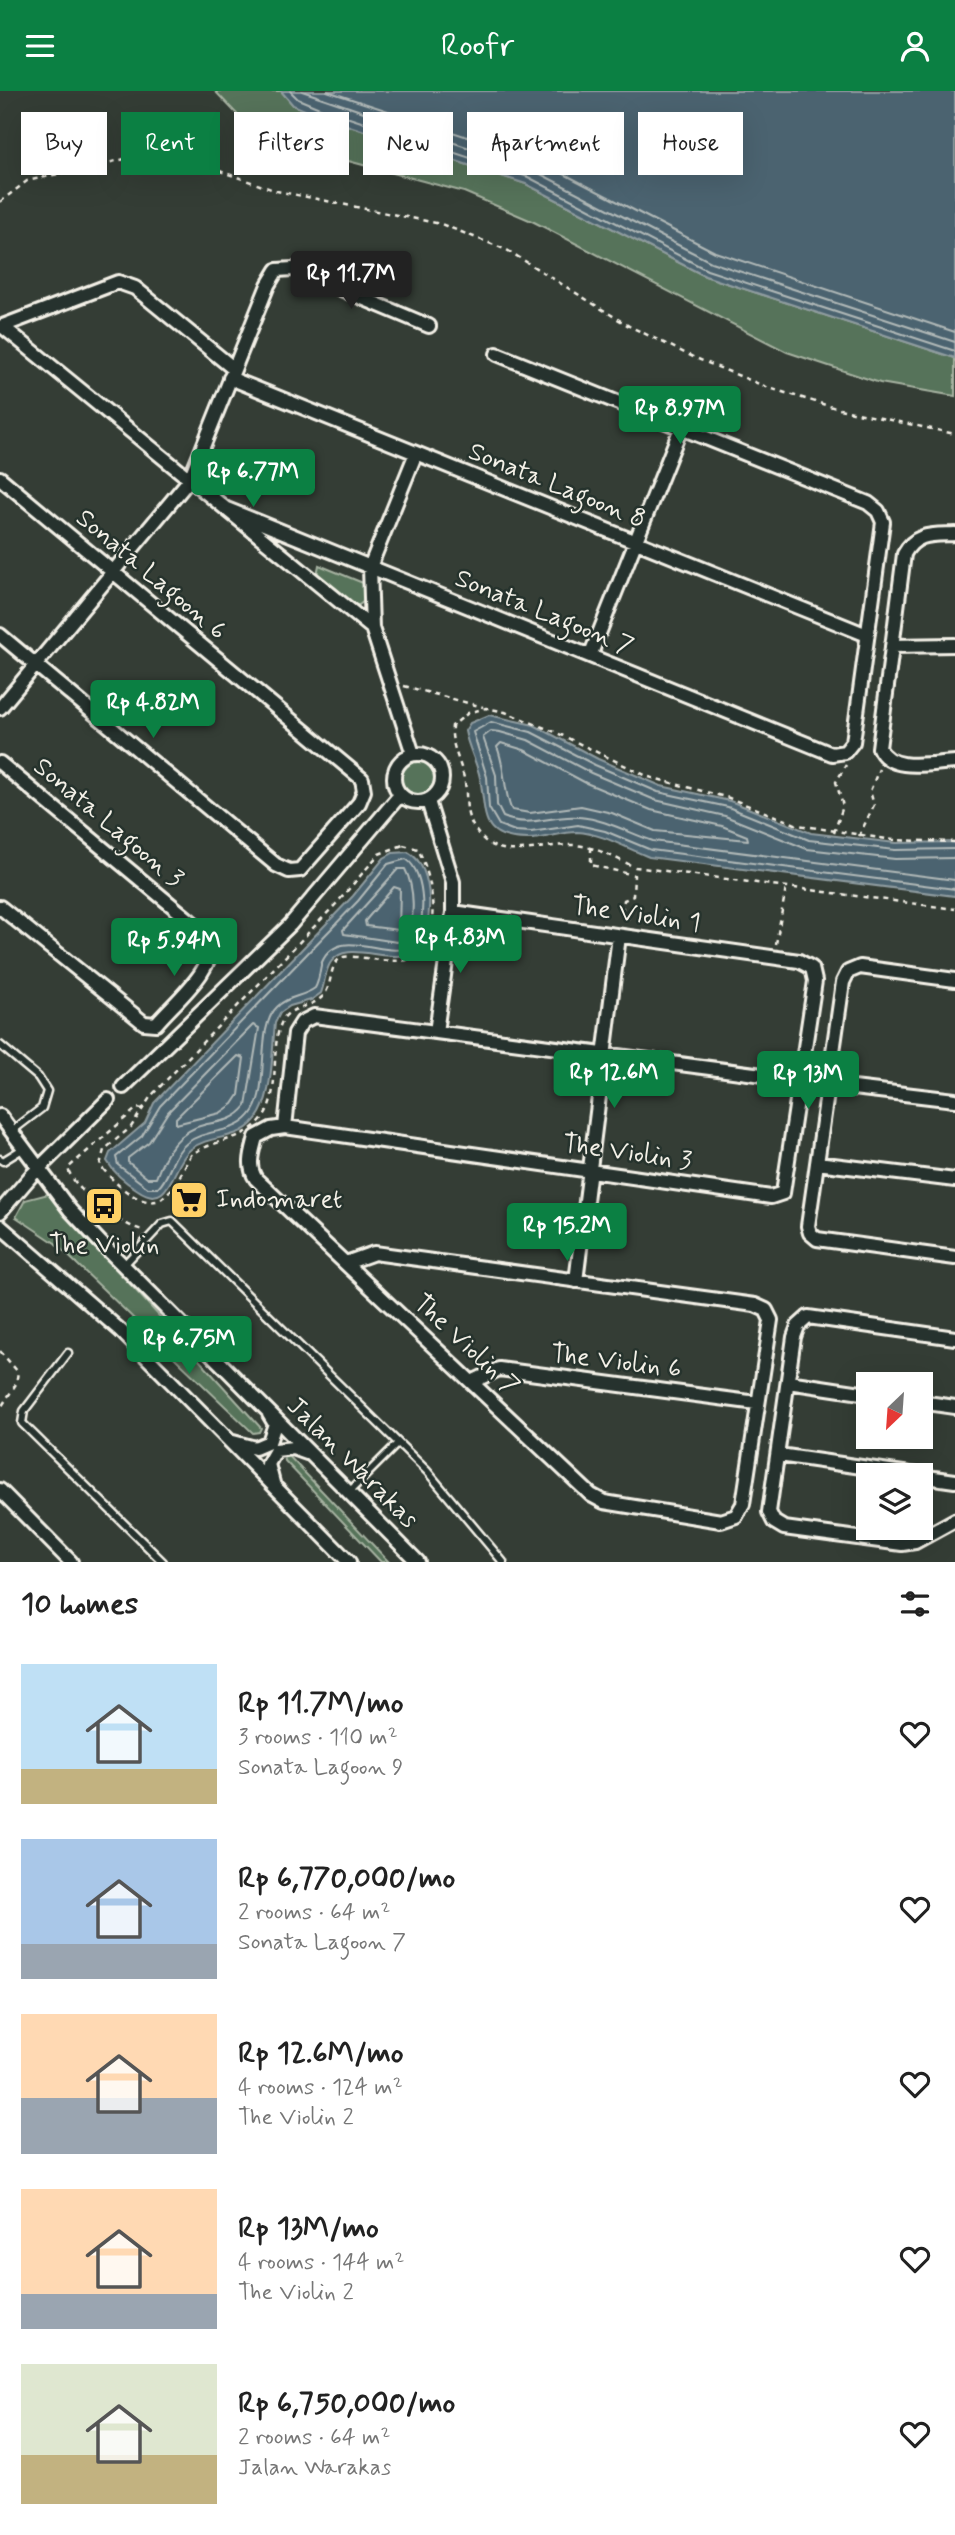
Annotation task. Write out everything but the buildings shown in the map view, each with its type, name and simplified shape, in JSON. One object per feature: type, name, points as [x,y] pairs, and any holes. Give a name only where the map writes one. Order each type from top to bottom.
[{"type":"street","points":[[0,708],[190,479],[268,285],[278,270],[293,269],[429,326]]},
{"type":"street","name":"Sonata Lagoon 8","points":[[1,327],[118,282],[135,288],[232,374],[415,453],[867,635]]},
{"type":"street","points":[[1,327],[372,628]]},
{"type":"street","points":[[497,354],[868,503],[878,510],[883,522],[853,742],[845,752]]},
{"type":"street","points":[[590,656],[681,428]]},
{"type":"street","points":[[413,754],[372,628],[370,567],[415,453]]},
{"type":"street","name":"Sonata Lagoon 6","points":[[0,478],[362,779],[364,790],[359,803],[300,870],[289,871],[276,865],[36,665]]},
{"type":"street","name":"Sonata Lagoon 7","points":[[227,509],[832,754],[845,752]]},
{"type":"street","points":[[955,534],[921,535],[909,544],[904,554],[879,748],[883,758],[894,764],[955,762]]},
{"type":"street","points":[[0,635],[36,665]]},
{"type":"street","points":[[892,646],[955,645]]},
{"type":"street","points":[[413,754],[425,755],[435,761],[442,771],[438,794],[428,801],[408,801],[400,795],[394,786],[397,766],[413,754]]},
{"type":"street","name":"Sonata Lagoon 3","points":[[0,764],[211,938],[213,949],[208,963],[156,1024],[144,1023],[0,907]]},
{"type":"street","points":[[122,1087],[289,925],[400,795]]},
{"type":"street","points":[[428,801],[453,882],[453,912],[436,1032]]},
{"type":"street","name":"The Violin 1","points":[[453,912],[799,961],[812,968],[815,981],[801,1080]]},
{"type":"street","points":[[576,1281],[604,1054],[623,936]]},
{"type":"street","points":[[955,980],[860,967],[848,972],[843,982],[808,1226],[810,1233],[817,1239],[955,1258]]},
{"type":"street","points":[[285,1127],[295,1033],[302,1022],[314,1016],[801,1080]]},
{"type":"street","name":"The Violin 3","points":[[285,1127],[771,1197],[783,1193],[787,1180],[801,1080]]},
{"type":"street","points":[[828,1085],[955,1100]]},
{"type":"street","points":[[0,1212],[38,1169],[108,1100]]},
{"type":"street","name":"Jalan Warakas","points":[[1,1119],[70,1210],[418,1562]]},
{"type":"street","name":"The Violin 7","points":[[285,1127],[271,1129],[257,1137],[250,1170],[591,1495],[604,1502],[721,1521],[737,1516],[743,1504],[757,1403]]},
{"type":"street","points":[[817,1163],[955,1180]]},
{"type":"street","points":[[0,1226],[121,1331],[349,1562]]},
{"type":"street","points":[[346,1263],[374,1253],[755,1305],[766,1310],[771,1320],[757,1403]]},
{"type":"street","points":[[955,1338],[808,1317],[798,1326],[794,1337],[769,1512],[774,1522],[784,1528],[902,1544],[915,1542],[955,1520]]},
{"type":"street","name":"The Violin 6","points":[[472,1382],[499,1369],[757,1403]]},
{"type":"street","points":[[788,1382],[856,1392]]},
{"type":"street","points":[[933,1404],[955,1407]]},
{"type":"street","points":[[229,1441],[255,1448],[269,1442],[275,1424],[267,1411]]},
{"type":"street","points":[[275,1487],[268,1464],[276,1450],[293,1448],[312,1456]]},
{"type":"street","points":[[779,1455],[856,1467]]},
{"type":"street","points":[[933,1478],[955,1481]]},
{"type":"street","points":[[0,1490],[71,1562]]},
{"type":"lane","points":[[0,1045],[38,1077],[47,1091],[42,1108],[12,1131]]},
{"type":"lane","points":[[0,1159],[3,1161],[24,1148]]},
{"type":"lane","points":[[123,1266],[162,1224],[172,1221],[183,1229],[232,1282],[427,1471],[503,1562]]},
{"type":"lane","points":[[68,1353],[24,1411],[22,1423],[163,1562]]},
{"type":"lane","points":[[348,1493],[398,1443]]},
{"type":"path","points":[[0,202],[27,181],[125,159],[194,162],[277,191],[441,224],[507,250],[629,326],[705,362],[769,388],[839,409],[955,434]]},
{"type":"path","points":[[391,683],[486,708],[555,731],[649,777],[729,798],[798,825],[834,833],[893,840],[955,842]]},
{"type":"path","points":[[486,708],[468,713],[452,726],[451,737],[460,760],[469,819],[487,843],[511,851],[570,844],[591,848],[635,867],[955,909]]},
{"type":"path","points":[[834,833],[843,806],[836,782],[849,760],[845,752]]},
{"type":"path","points":[[859,836],[874,805],[870,791],[883,758]]},
{"type":"path","points":[[403,845],[418,849],[430,883],[432,925],[421,955],[402,963],[349,956],[340,958],[334,966],[327,992],[315,1003],[289,1012],[281,1023],[269,1103],[259,1123],[230,1141],[206,1147],[191,1155],[174,1187],[166,1197],[153,1203],[134,1196],[100,1165],[104,1150],[131,1127],[143,1109],[165,1081],[336,904],[379,853],[403,845]]},
{"type":"path","points":[[591,848],[591,865],[634,876],[634,896],[624,901],[622,908],[628,918],[623,936]]},
{"type":"path","points":[[773,957],[786,887]]},
{"type":"path","points":[[143,1109],[137,1108],[68,1168],[74,1179],[120,1223],[152,1235]]},
{"type":"path","points":[[0,1351],[18,1372],[16,1384],[0,1409]]},
{"type":"green space","points":[[215,91],[281,91],[293,105],[310,112],[235,112]]},
{"type":"green space","points":[[349,126],[363,130],[363,165],[349,161]]},
{"type":"green space","points":[[453,160],[467,165],[467,175],[499,175],[526,184],[705,276],[955,358],[955,396],[880,383],[787,352],[534,222],[464,192],[401,175],[453,175]]},
{"type":"green space","points":[[319,565],[363,583],[364,601],[354,605],[317,575]]},
{"type":"green space","points":[[417,761],[429,766],[434,778],[429,790],[417,795],[405,790],[400,778],[405,766]]},
{"type":"green space","points":[[48,1194],[261,1428],[259,1432],[253,1433],[55,1243],[16,1217],[25,1200]]},
{"type":"green space","points":[[284,1455],[288,1455],[389,1562],[381,1562],[285,1461]]},
{"type":"water","points":[[281,91],[955,91],[955,358],[705,276],[526,184],[499,175],[624,175],[624,112],[467,112],[467,165],[453,160],[453,112],[363,112],[363,130],[349,126],[349,112],[310,112],[293,105]]},
{"type":"water","points":[[489,715],[534,725],[598,759],[661,786],[730,801],[811,833],[896,843],[955,842],[955,896],[649,857],[586,833],[571,832],[528,839],[500,835],[488,822],[479,772],[465,731],[470,723]]},
{"type":"water","points":[[408,852],[417,860],[423,871],[429,899],[427,928],[418,951],[395,956],[358,952],[338,955],[329,965],[321,993],[280,1013],[275,1023],[267,1093],[260,1113],[253,1123],[236,1134],[191,1149],[164,1191],[158,1195],[149,1195],[113,1170],[107,1161],[110,1153],[145,1123],[154,1103],[353,896],[384,858],[393,853]]},
{"type":"place","name":"Indomaret","points":[[189,1200]]},
{"type":"place","name":"The Violin","points":[[104,1206]]}]
